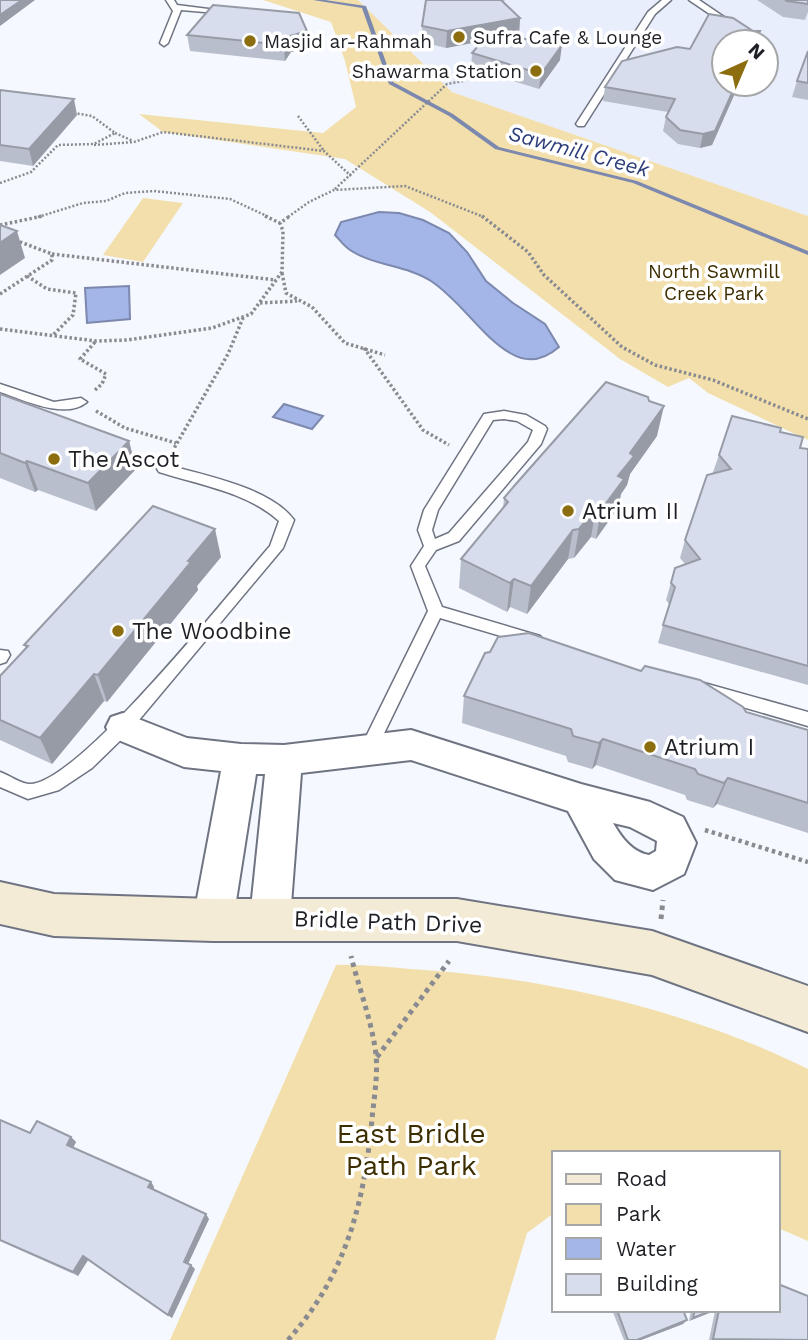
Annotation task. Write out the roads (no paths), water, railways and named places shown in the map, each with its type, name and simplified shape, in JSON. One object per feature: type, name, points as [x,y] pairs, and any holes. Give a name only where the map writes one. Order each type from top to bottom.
[{"type":"street","points":[[123,727],[184,752],[241,758],[284,760],[411,745],[581,800],[636,813],[670,829],[677,843],[671,862],[653,873],[628,868],[607,847],[581,800]]},
{"type":"street","points":[[213,920],[241,758]]},
{"type":"street","points":[[270,918],[284,760]]},
{"type":"street","name":"Bridle Path Drive","points":[[0,903],[54,915],[213,920],[457,920],[652,953],[808,1009]]},
{"type":"lane","points":[[580,124],[652,12],[667,0]]},
{"type":"lane","points":[[693,0],[736,28]]},
{"type":"lane","points":[[172,3],[237,13]]},
{"type":"lane","points":[[164,43],[177,13],[172,3]]},
{"type":"lane","points":[[0,388],[53,406],[80,402]]},
{"type":"lane","points":[[368,749],[436,611],[418,566],[430,546],[454,537],[534,444],[540,429],[526,419],[507,413],[489,416],[431,510],[425,530],[430,546]]},
{"type":"lane","points":[[0,779],[28,792],[53,785],[86,763],[123,727],[276,548],[287,520],[278,510],[261,500],[164,469]]},
{"type":"lane","points":[[436,611],[551,645]]},
{"type":"lane","points":[[692,685],[808,719]]},
{"type":"water","points":[[379,212],[399,213],[423,220],[449,233],[467,252],[486,281],[545,324],[559,347],[536,359],[523,359],[510,353],[431,281],[359,255],[335,235],[341,222]]},
{"type":"water","points":[[129,286],[130,319],[87,323],[85,288]]},
{"type":"water","points":[[284,404],[323,416],[312,429],[273,417]]},
{"type":"waterway","name":"Sawmill Creek","points":[[315,0],[364,7],[391,83],[451,115],[497,148],[635,182],[808,253]]},
{"type":"place","name":"Sufra Cafe & Lounge","points":[[459,37]]},
{"type":"place","name":"Masjid ar-Rahmah","points":[[250,41]]},
{"type":"place","name":"Shawarma Station","points":[[536,71]]},
{"type":"place","name":"The Ascot","points":[[54,459]]},
{"type":"place","name":"Atrium II","points":[[568,511]]},
{"type":"place","name":"The Woodbine","points":[[118,631]]},
{"type":"place","name":"Atrium I","points":[[650,747]]},
{"type":"park label","name":"North Sawmill Creek Park","points":[[714,282]]},
{"type":"park label","name":"East Bridle Path Park","points":[[411,1149]]}]
